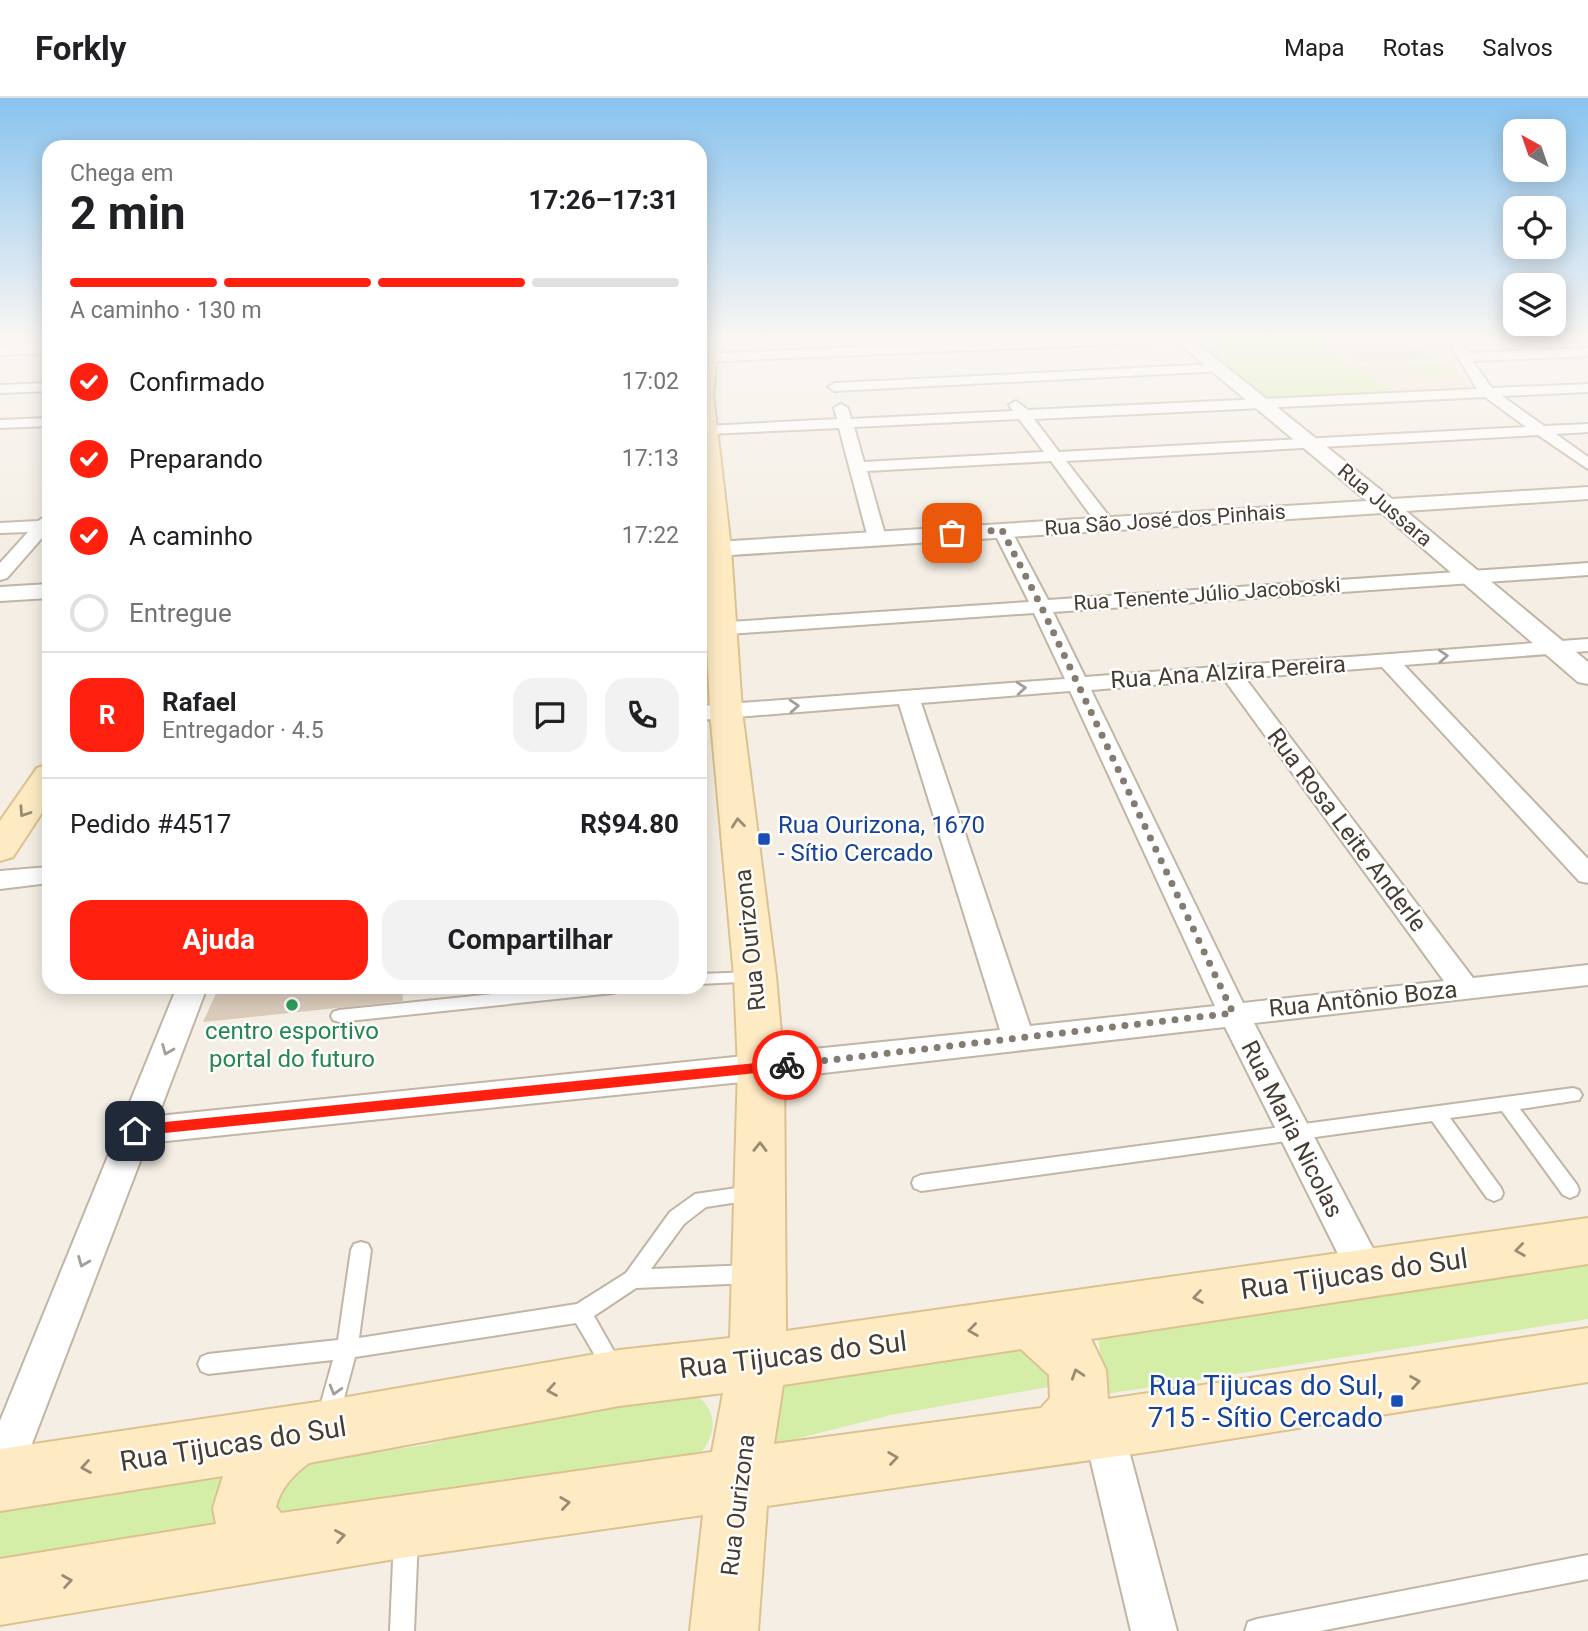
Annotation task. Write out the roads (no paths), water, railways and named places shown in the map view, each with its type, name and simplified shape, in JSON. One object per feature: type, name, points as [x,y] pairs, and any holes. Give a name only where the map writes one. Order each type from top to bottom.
[{"type":"main road","name":"Rua Ourizona","points":[[707,516],[713,712],[755,976],[761,1068],[758,1362],[738,1479],[724,1631]]},
{"type":"main road","points":[[0,849],[42,786]]},
{"type":"main road","name":"Rua Tijucas do Sul","points":[[0,1480],[310,1433],[619,1378],[758,1362],[1588,1241]]},
{"type":"main road","points":[[1024,1323],[1056,1340],[1077,1368],[1081,1387],[1079,1405],[1071,1421],[1081,1431]]},
{"type":"main road","points":[[0,1592],[407,1525],[1081,1431],[1588,1355]]},
{"type":"main road","points":[[279,1546],[256,1534],[248,1523],[246,1495],[252,1477],[264,1460],[310,1433]]},
{"type":"street","points":[[797,409],[845,424],[1151,409]]},
{"type":"street","points":[[841,409],[877,538]]},
{"type":"street","points":[[1018,409],[1106,524]]},
{"type":"street","name":"Rua Jussara","points":[[1268,409],[1588,676]]},
{"type":"street","points":[[1509,409],[1588,464]]},
{"type":"street","points":[[0,424],[42,422]]},
{"type":"street","points":[[857,467],[1588,428]]},
{"type":"street","name":"Rua São José dos Pinhais","points":[[709,549],[1588,493]]},
{"type":"street","points":[[0,528],[42,523]]},
{"type":"street","points":[[0,574],[42,527]]},
{"type":"street","name":"Rua Maria Nicolas","points":[[1002,530],[1041,606],[1075,683],[1233,1013],[1366,1272]]},
{"type":"street","name":"Rua Tenente Júlio Jacoboski","points":[[711,629],[1588,569]]},
{"type":"street","points":[[0,594],[42,591]]},
{"type":"street","name":"Rua Ana Alzira Pereira","points":[[713,712],[1588,645]]},
{"type":"street","points":[[1387,660],[1588,875]]},
{"type":"street","name":"Rua Rosa Leite Anderle","points":[[1228,671],[1465,988]]},
{"type":"street","points":[[908,697],[1018,1037]]},
{"type":"street","points":[[0,880],[42,876]]},
{"type":"street","name":"Rua Antônio Boza","points":[[135,1131],[761,1068],[1588,975]]},
{"type":"street","points":[[0,1473],[189,994]]},
{"type":"street","points":[[1081,1431],[1154,1631]]},
{"type":"lane","points":[[707,979],[755,976]]},
{"type":"lane","points":[[339,1016],[547,994]]},
{"type":"lane","points":[[921,1183],[1573,1095]]},
{"type":"lane","points":[[1506,1103],[1570,1190]]},
{"type":"lane","points":[[1436,1113],[1494,1194]]},
{"type":"lane","points":[[208,1364],[347,1349],[581,1312],[634,1279],[677,1218],[702,1200],[760,1192]]},
{"type":"lane","points":[[310,1433],[347,1349],[361,1250]]},
{"type":"lane","points":[[634,1279],[759,1274]]},
{"type":"lane","points":[[581,1312],[619,1378]]},
{"type":"lane","points":[[401,1631],[407,1525]]},
{"type":"lane","points":[[1256,1631],[1588,1567]]},
{"type":"place","name":"Rua Ourizona, 1670 - Sítio Cercado","points":[[764,839]]},
{"type":"place","name":"centro esportivo portal do futuro","points":[[292,1005]]},
{"type":"place","name":"Rua Tijucas do Sul, 715 - Sítio Cercado","points":[[1397,1401]]}]
